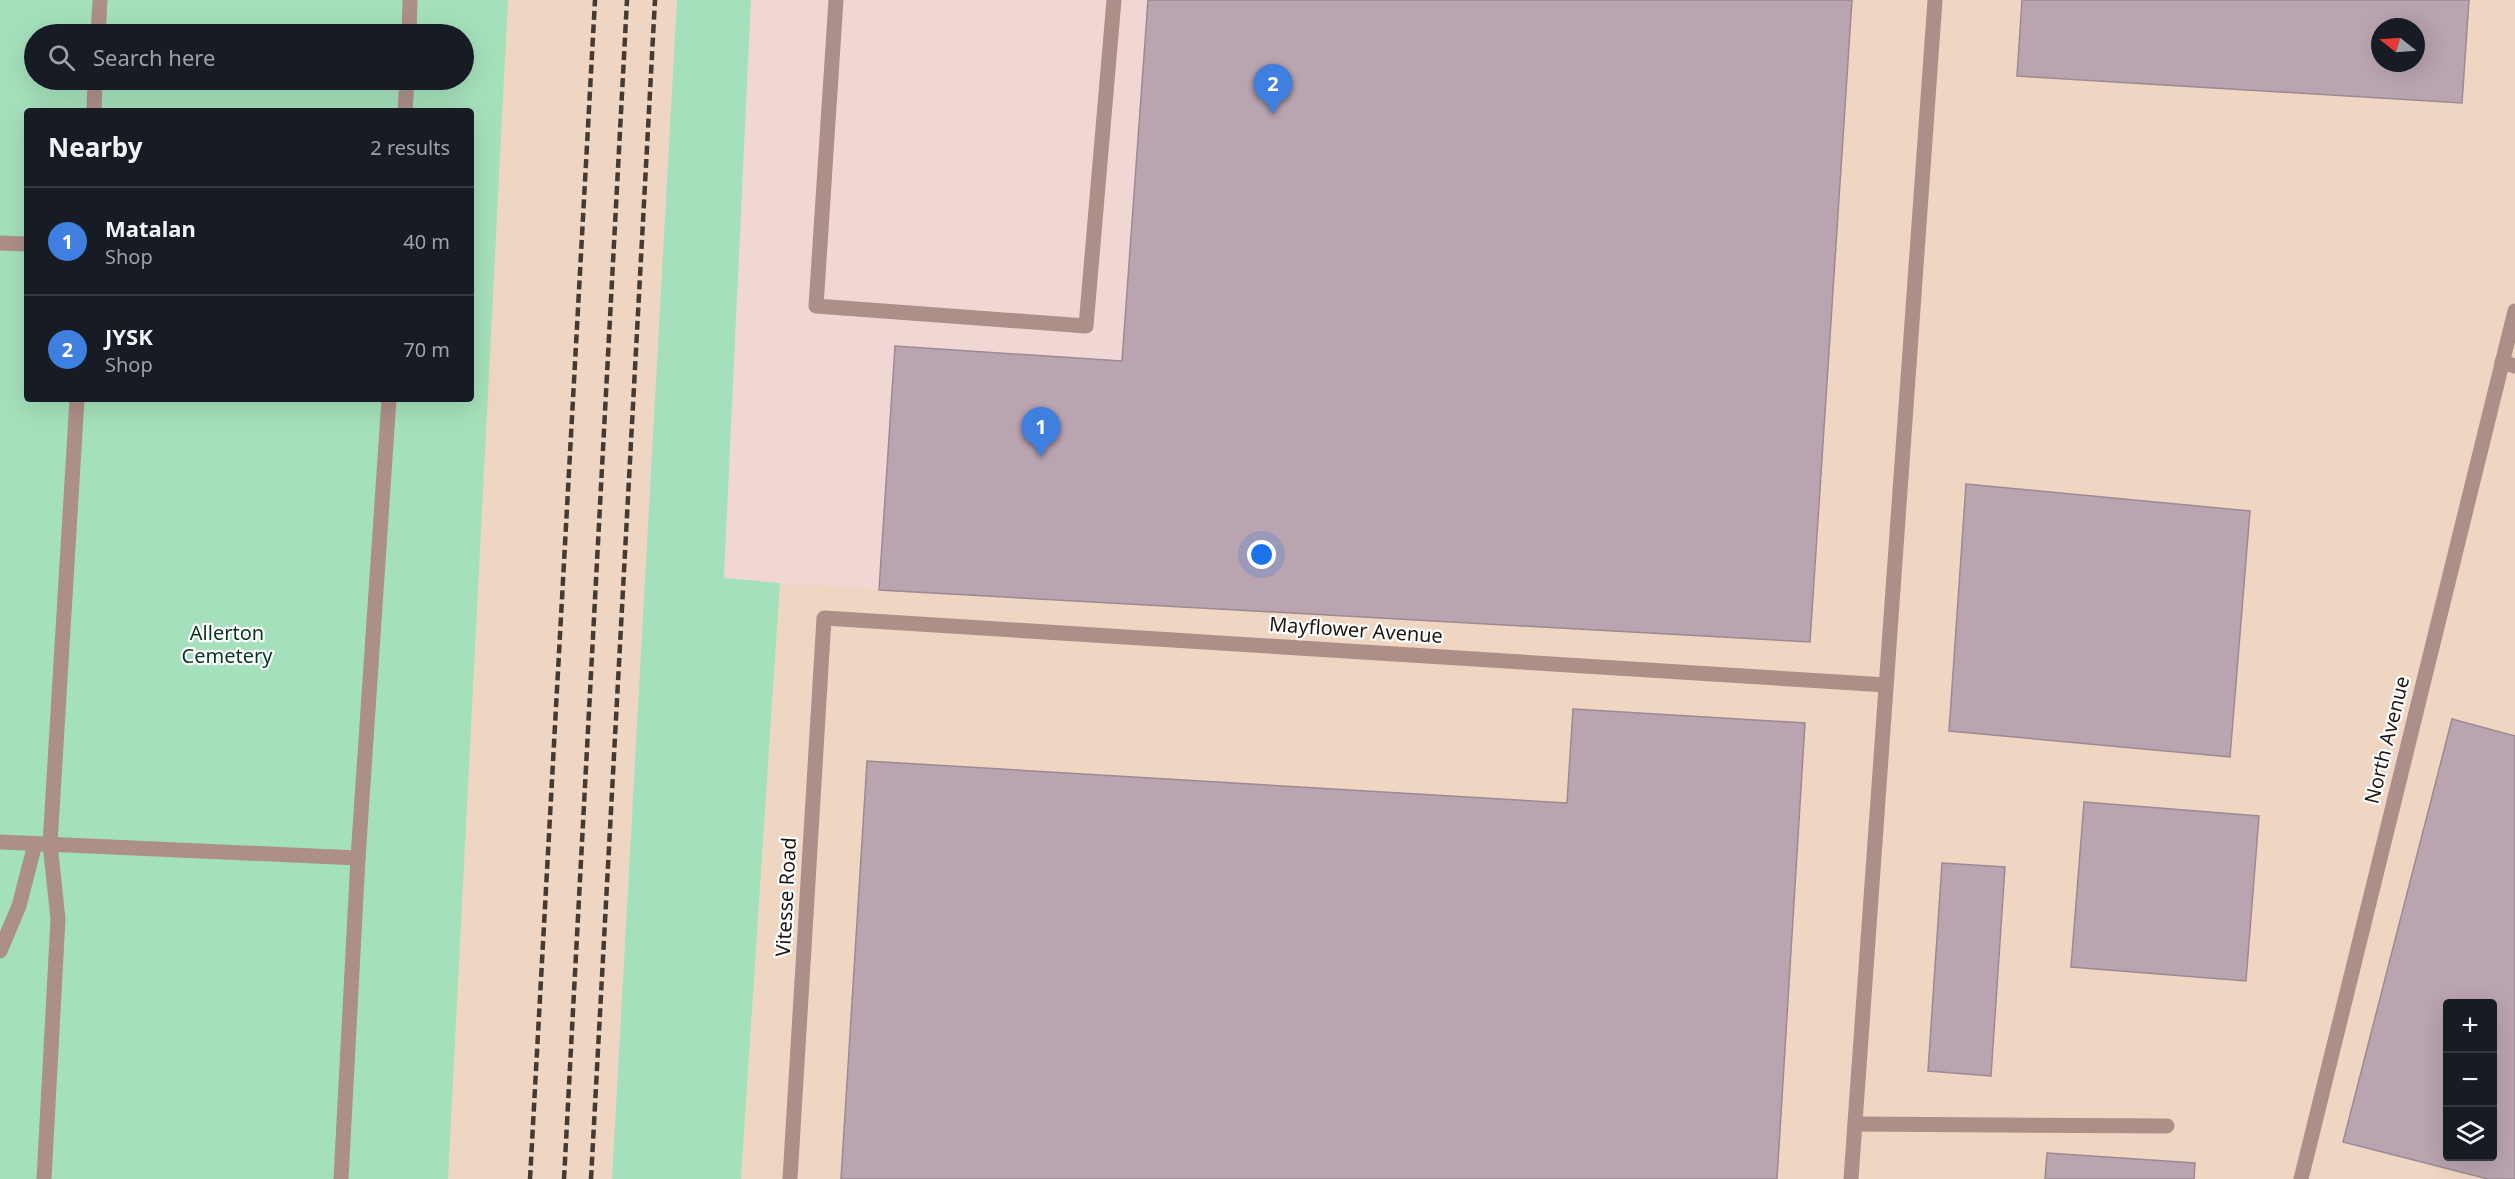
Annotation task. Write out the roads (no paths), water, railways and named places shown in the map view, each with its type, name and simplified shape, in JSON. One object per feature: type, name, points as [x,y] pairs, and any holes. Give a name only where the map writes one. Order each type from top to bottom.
[{"type":"street","points":[[99,24],[100,0]]},
{"type":"street","points":[[409,24],[410,0]]},
{"type":"street","points":[[836,0],[816,306],[1086,326],[1114,0]]},
{"type":"street","points":[[1851,1179],[1934,1]]},
{"type":"street","points":[[94,108],[95,90]]},
{"type":"street","points":[[405,108],[406,90]]},
{"type":"street","points":[[0,243],[24,244]]},
{"type":"street","name":"North Avenue","points":[[2301,1179],[2509,364],[2515,311]]},
{"type":"street","points":[[0,951],[42,844],[77,402]]},
{"type":"street","points":[[341,1179],[358,858],[389,402]]},
{"type":"street","name":"Mayflower Avenue","points":[[824,618],[1886,685]]},
{"type":"street","name":"Vitesse Road","points":[[790,1179],[824,618]]},
{"type":"street","points":[[0,842],[358,858]]},
{"type":"street","points":[[42,844],[58,919],[44,1179]]},
{"type":"street","points":[[1855,1124],[2167,1126]]},
{"type":"railway","points":[[530,1179],[595,0]]},
{"type":"railway","points":[[564,1179],[627,0]]},
{"type":"railway","points":[[591,1179],[655,0]]},
{"type":"place","name":"JYSK","points":[[1273,114]]},
{"type":"place","name":"Matalan","points":[[1041,457]]},
{"type":"park label","name":"Allerton Cemetery","points":[[227,644]]}]
